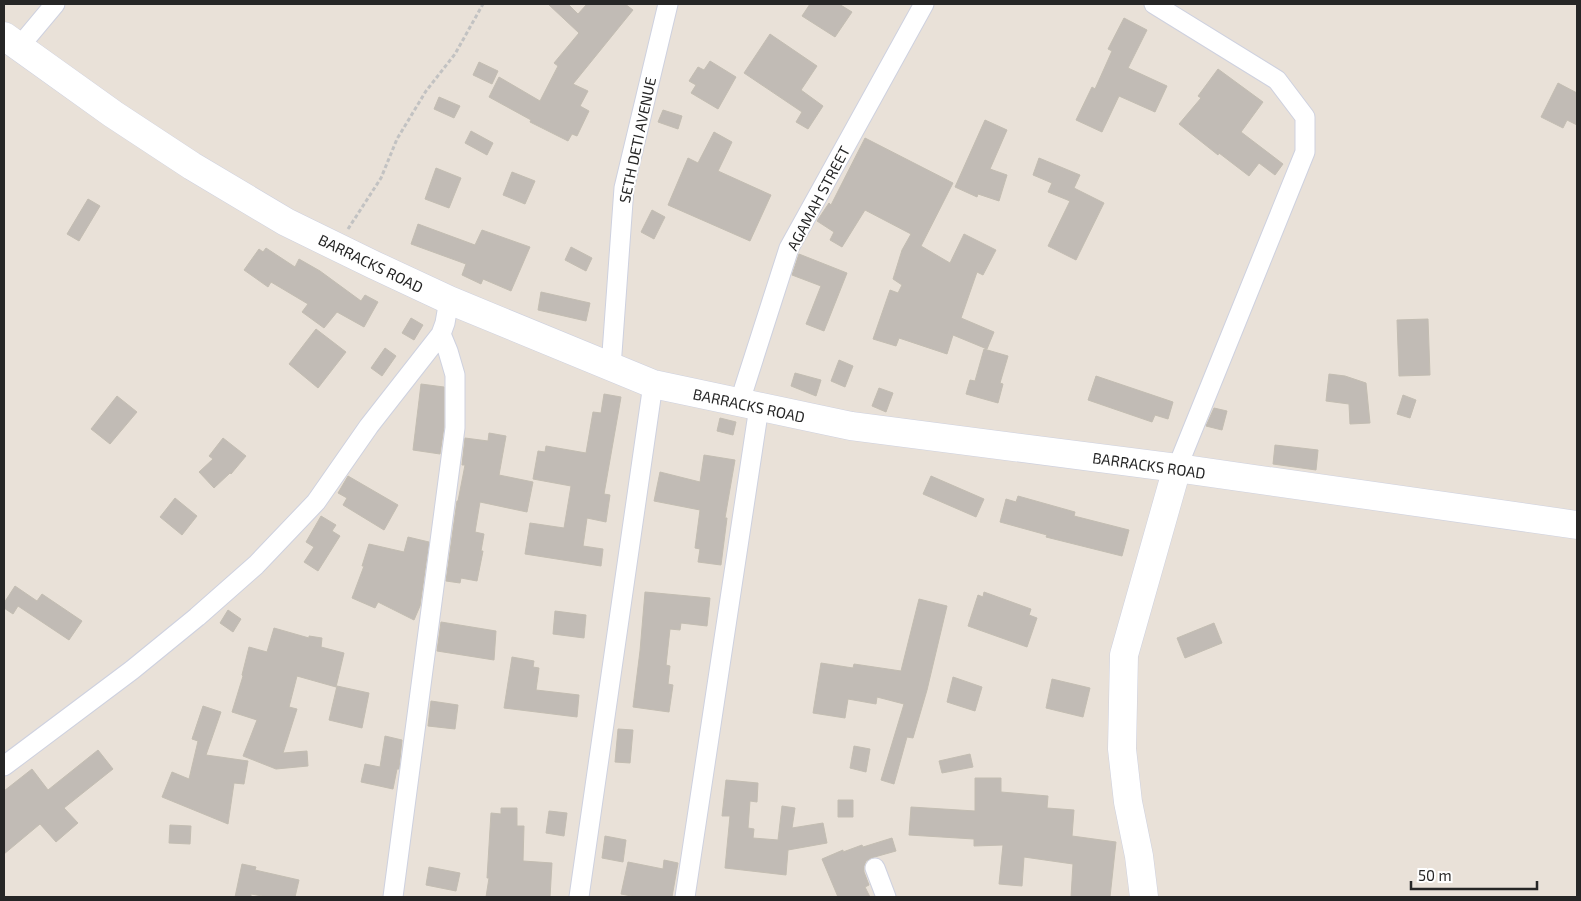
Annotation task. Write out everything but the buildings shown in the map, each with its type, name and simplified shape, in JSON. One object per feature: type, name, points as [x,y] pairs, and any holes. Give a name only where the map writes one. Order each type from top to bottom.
[{"type":"street","points":[[12,42],[55,4]]},
{"type":"street","name":"SETH DETI AVENUE","points":[[611,367],[624,188],[668,4]]},
{"type":"street","name":"AGAMAH STREET","points":[[685,897],[749,405],[789,248],[924,4]]},
{"type":"street","points":[[1144,897],[1139,856],[1128,802],[1122,749],[1124,655],[1177,468],[1305,152],[1305,117],[1277,80],[1154,4]]},
{"type":"street","name":"BARRACKS ROAD","points":[[12,42],[113,114],[192,166],[286,222],[449,300],[653,384],[851,426],[1177,468],[1577,525]]},
{"type":"street","points":[[4,766],[132,670],[197,617],[256,565],[316,502],[369,426],[441,334],[449,300]]},
{"type":"street","points":[[394,897],[455,428],[455,375],[441,334]]},
{"type":"street","points":[[579,897],[653,384]]},
{"type":"street","points":[[875,868],[886,897]]},
{"type":"path","points":[[336,247],[381,178],[397,139],[426,91],[455,54],[483,4]]}]
